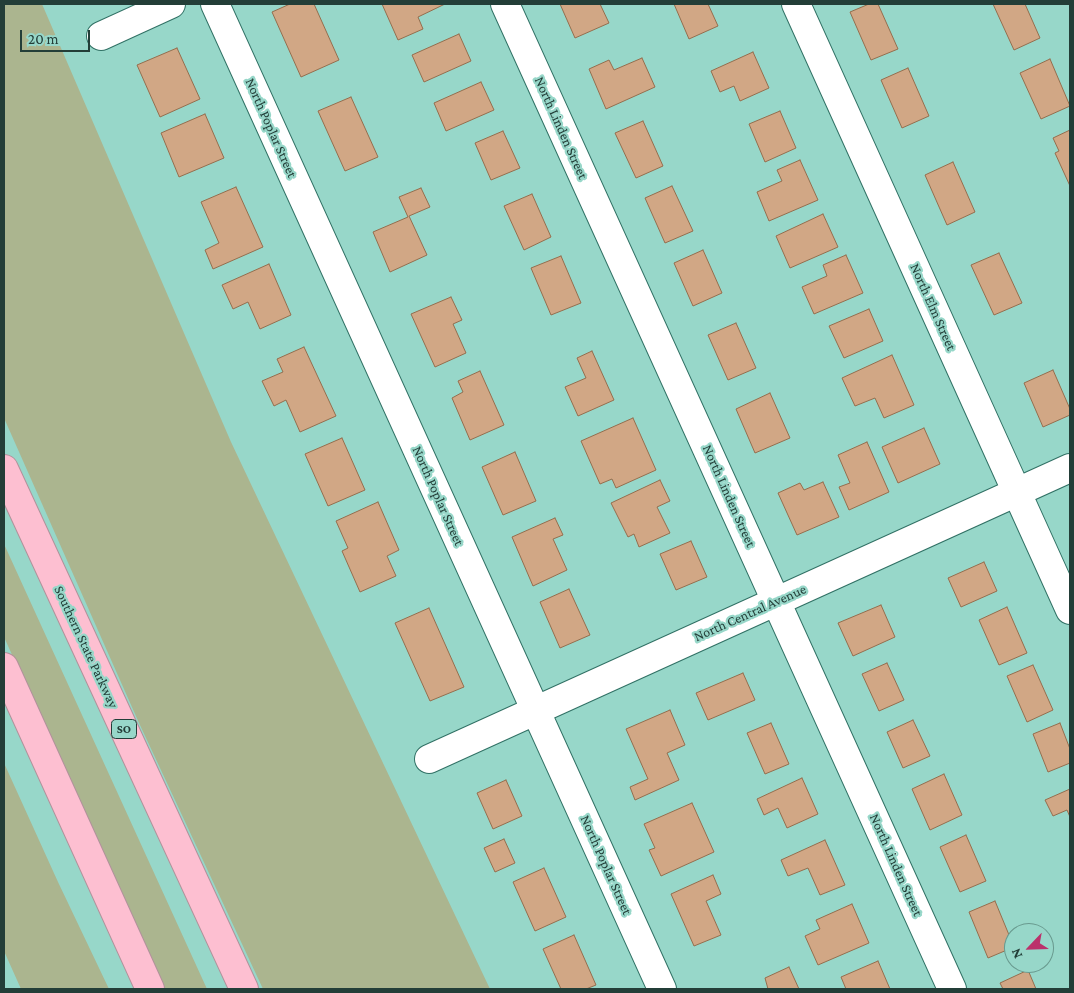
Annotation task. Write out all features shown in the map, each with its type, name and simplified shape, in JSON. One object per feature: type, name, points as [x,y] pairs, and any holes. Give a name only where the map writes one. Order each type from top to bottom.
[{"type":"highway","name":"Southern State Parkway","points":[[4,469],[244,989]]},
{"type":"highway","points":[[4,667],[150,989]]},
{"type":"street","points":[[101,36],[171,4]]},
{"type":"street","name":"North Poplar Street","points":[[214,4],[662,989]]},
{"type":"street","name":"North Linden Street","points":[[505,4],[952,989]]},
{"type":"street","name":"North Elm Street","points":[[796,4],[1070,610]]},
{"type":"street","name":"North Central Avenue","points":[[429,759],[1070,468]]},
{"type":"green space","points":[[4,4],[42,4],[231,442],[490,989],[263,989],[139,723],[4,418]]},
{"type":"green space","points":[[4,544],[207,989],[163,989],[4,637]]},
{"type":"green space","points":[[4,763],[109,989],[21,989],[4,951]]},
{"type":"building","points":[[290,4],[314,4],[339,60],[301,77],[272,12]]},
{"type":"building","points":[[382,4],[445,4],[418,17],[423,29],[398,40]]},
{"type":"building","points":[[560,4],[600,4],[609,23],[575,38]]},
{"type":"building","points":[[674,4],[708,4],[718,26],[689,39]]},
{"type":"building","points":[[869,4],[878,4],[898,49],[871,60],[850,12]]},
{"type":"building","points":[[993,4],[1025,4],[1040,38],[1014,50]]},
{"type":"building","points":[[459,34],[471,61],[424,82],[412,55]]},
{"type":"building","points":[[177,48],[200,99],[160,117],[137,65]]},
{"type":"building","points":[[753,52],[769,88],[740,101],[734,86],[720,92],[711,71]]},
{"type":"building","points":[[642,58],[655,87],[606,109],[589,69],[609,60],[614,70]]},
{"type":"building","points":[[1050,59],[1070,106],[1041,119],[1020,73]]},
{"type":"building","points":[[908,68],[929,116],[902,128],[881,80]]},
{"type":"building","points":[[481,82],[494,110],[446,131],[434,103]]},
{"type":"building","points":[[351,97],[378,157],[345,171],[318,111]]},
{"type":"building","points":[[780,111],[796,148],[765,162],[749,124]]},
{"type":"building","points":[[205,114],[224,158],[179,177],[161,133]]},
{"type":"building","points":[[643,121],[663,166],[636,178],[615,133]]},
{"type":"building","points":[[1070,130],[1070,186],[1055,153],[1059,151],[1053,138]]},
{"type":"building","points":[[503,131],[520,168],[491,180],[475,143]]},
{"type":"building","points":[[800,160],[818,200],[769,221],[757,192],[782,181],[777,170]]},
{"type":"building","points":[[953,162],[975,212],[947,225],[925,175]]},
{"type":"building","points":[[672,186],[693,231],[665,243],[645,198]]},
{"type":"building","points":[[236,187],[263,247],[213,269],[205,250],[219,243],[201,202]]},
{"type":"building","points":[[421,188],[430,207],[409,216],[427,255],[390,272],[373,232],[408,217],[399,197]]},
{"type":"building","points":[[532,194],[551,237],[524,250],[504,206]]},
{"type":"building","points":[[823,214],[838,247],[790,268],[776,236]]},
{"type":"building","points":[[703,250],[722,293],[693,306],[674,263]]},
{"type":"building","points":[[999,253],[1022,303],[994,315],[971,265]]},
{"type":"building","points":[[846,255],[863,293],[814,314],[802,287],[827,276],[823,265]]},
{"type":"building","points":[[561,256],[581,303],[551,315],[531,268]]},
{"type":"building","points":[[269,264],[291,315],[260,329],[248,302],[233,309],[222,285]]},
{"type":"building","points":[[451,297],[462,320],[453,324],[466,353],[435,367],[411,314]]},
{"type":"building","points":[[869,309],[883,341],[844,358],[829,326]]},
{"type":"building","points":[[736,323],[756,368],[728,380],[708,335]]},
{"type":"building","points":[[304,347],[336,416],[300,432],[286,400],[274,406],[262,381],[283,372],[277,359]]},
{"type":"building","points":[[592,351],[614,400],[578,416],[565,387],[586,378],[577,358]]},
{"type":"building","points":[[892,355],[914,405],[884,418],[875,398],[855,406],[842,378]]},
{"type":"building","points":[[1053,370],[1070,409],[1070,415],[1043,427],[1024,383]]},
{"type":"building","points":[[480,371],[504,425],[470,440],[452,398],[463,392],[458,381]]},
{"type":"building","points":[[770,393],[790,438],[755,453],[736,409]]},
{"type":"building","points":[[633,418],[656,470],[616,488],[612,479],[600,484],[581,441]]},
{"type":"building","points":[[924,428],[940,464],[898,483],[882,447]]},
{"type":"building","points":[[342,438],[365,490],[328,506],[305,454]]},
{"type":"building","points":[[867,442],[889,492],[849,510],[839,487],[850,483],[838,455]]},
{"type":"building","points":[[515,452],[536,501],[503,515],[482,467]]},
{"type":"building","points":[[660,480],[670,501],[657,507],[670,533],[639,547],[634,534],[628,537],[611,503]]},
{"type":"building","points":[[823,482],[839,517],[797,535],[778,493],[800,483],[804,490]]},
{"type":"building","points":[[378,502],[399,550],[387,556],[396,576],[360,592],[342,551],[348,548],[336,521]]},
{"type":"building","points":[[555,518],[563,535],[553,539],[567,570],[533,586],[512,537]]},
{"type":"building","points":[[691,541],[707,577],[676,590],[660,554]]},
{"type":"building","points":[[984,562],[997,591],[961,607],[948,578]]},
{"type":"building","points":[[569,589],[590,635],[560,648],[540,602]]},
{"type":"building","points":[[881,605],[895,637],[853,656],[838,623]]},
{"type":"building","points":[[1007,607],[1027,653],[999,665],[979,620]]},
{"type":"building","points":[[429,608],[464,687],[430,701],[395,623]]},
{"type":"building","points":[[887,663],[904,700],[879,711],[862,674]]},
{"type":"building","points":[[1033,665],[1053,710],[1027,722],[1007,676]]},
{"type":"building","points":[[743,673],[755,700],[708,720],[696,693]]},
{"type":"building","points":[[670,710],[685,745],[667,753],[679,780],[635,800],[630,787],[648,779],[626,729]]},
{"type":"building","points":[[913,720],[930,756],[903,768],[887,732]]},
{"type":"building","points":[[771,723],[789,764],[765,774],[747,733]]},
{"type":"building","points":[[1060,723],[1070,749],[1070,763],[1048,772],[1033,734]]},
{"type":"building","points":[[944,774],[962,815],[930,830],[912,789]]},
{"type":"building","points":[[802,778],[818,814],[787,828],[778,808],[764,815],[757,799]]},
{"type":"building","points":[[506,780],[522,816],[493,829],[477,793]]},
{"type":"building","points":[[1070,789],[1070,817],[1067,810],[1053,816],[1045,800]]},
{"type":"building","points":[[692,803],[714,852],[661,876],[649,850],[655,848],[644,824]]},
{"type":"building","points":[[966,835],[986,881],[960,892],[940,847]]},
{"type":"building","points":[[504,839],[515,863],[495,872],[484,848]]},
{"type":"building","points":[[825,840],[845,885],[820,895],[808,868],[788,876],[781,860]]},
{"type":"building","points":[[544,868],[566,917],[535,931],[513,882]]},
{"type":"building","points":[[713,875],[721,894],[706,901],[721,935],[694,946],[671,894]]},
{"type":"building","points":[[995,901],[1004,923],[1004,951],[988,958],[969,912]]},
{"type":"building","points":[[852,904],[869,943],[818,965],[805,936],[820,929],[816,920]]},
{"type":"building","points":[[574,935],[596,985],[586,989],[561,989],[543,949]]},
{"type":"building","points":[[878,961],[890,989],[846,989],[841,977]]},
{"type":"building","points":[[789,967],[799,989],[768,989],[765,978]]},
{"type":"building","points":[[1022,973],[1029,973],[1036,989],[1003,989],[1000,983]]}]
